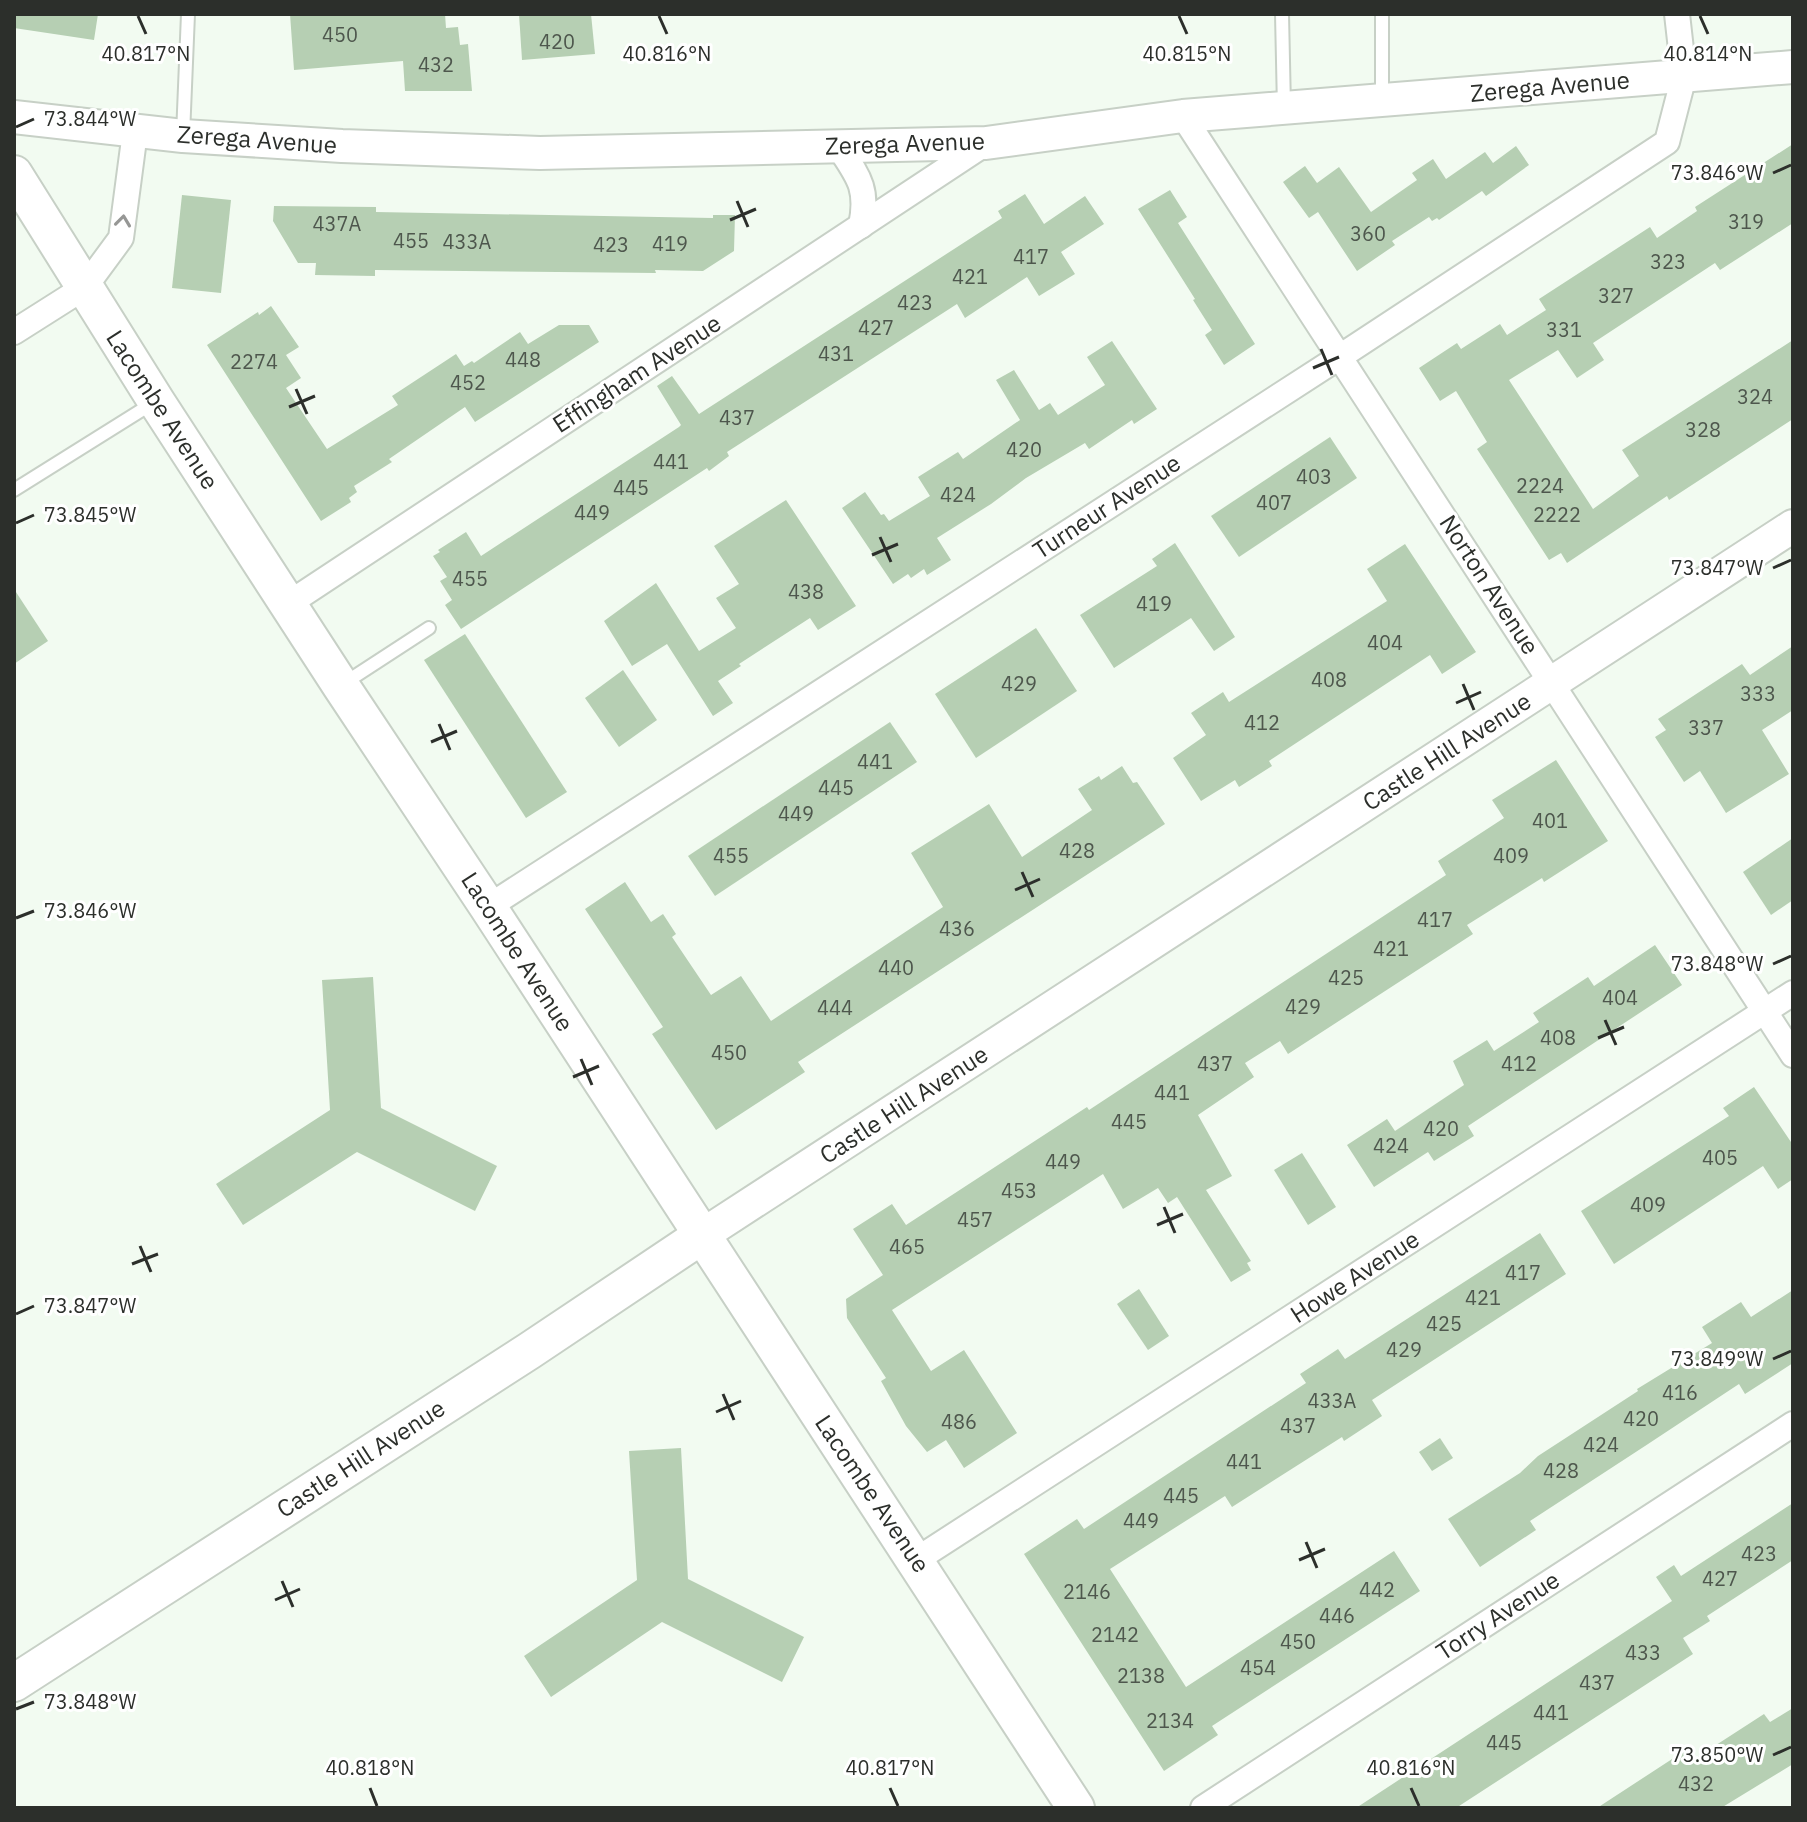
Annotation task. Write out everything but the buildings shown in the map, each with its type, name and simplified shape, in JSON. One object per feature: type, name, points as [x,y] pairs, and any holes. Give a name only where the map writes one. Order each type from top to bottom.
[{"type":"main road","name":"Lacombe Avenue","points":[[14,174],[156,401],[341,686],[1076,1808]]},
{"type":"main road","name":"Castle Hill Avenue","points":[[14,1683],[515,1360],[701,1236]]},
{"type":"street","points":[[1677,14],[1684,76]]},
{"type":"street","name":"Zerega Avenue","points":[[14,117],[183,136],[342,146],[540,153],[986,143],[1183,116],[1793,67]]},
{"type":"street","name":"Turneur Avenue","points":[[488,907],[1667,142],[1684,76]]},
{"type":"street","name":"Norton Avenue","points":[[1183,116],[1793,1055]]},
{"type":"street","points":[[14,332],[85,287],[121,238],[135,132]]},
{"type":"street","name":"Effingham Avenue","points":[[288,604],[986,143]]},
{"type":"street","points":[[838,146],[864,189],[861,226]]},
{"type":"street","name":"Castle Hill Avenue","points":[[701,1236],[1793,526]]},
{"type":"street","name":"Howe Avenue","points":[[916,1560],[1793,993]]},
{"type":"street","name":"Torry Avenue","points":[[1203,1808],[1793,1424]]},
{"type":"lane","points":[[183,136],[188,14]]},
{"type":"lane","points":[[1282,14],[1284,108]]},
{"type":"lane","points":[[1382,14],[1382,100]]},
{"type":"lane","points":[[14,490],[156,401]]},
{"type":"lane","points":[[341,686],[429,628]]}]
